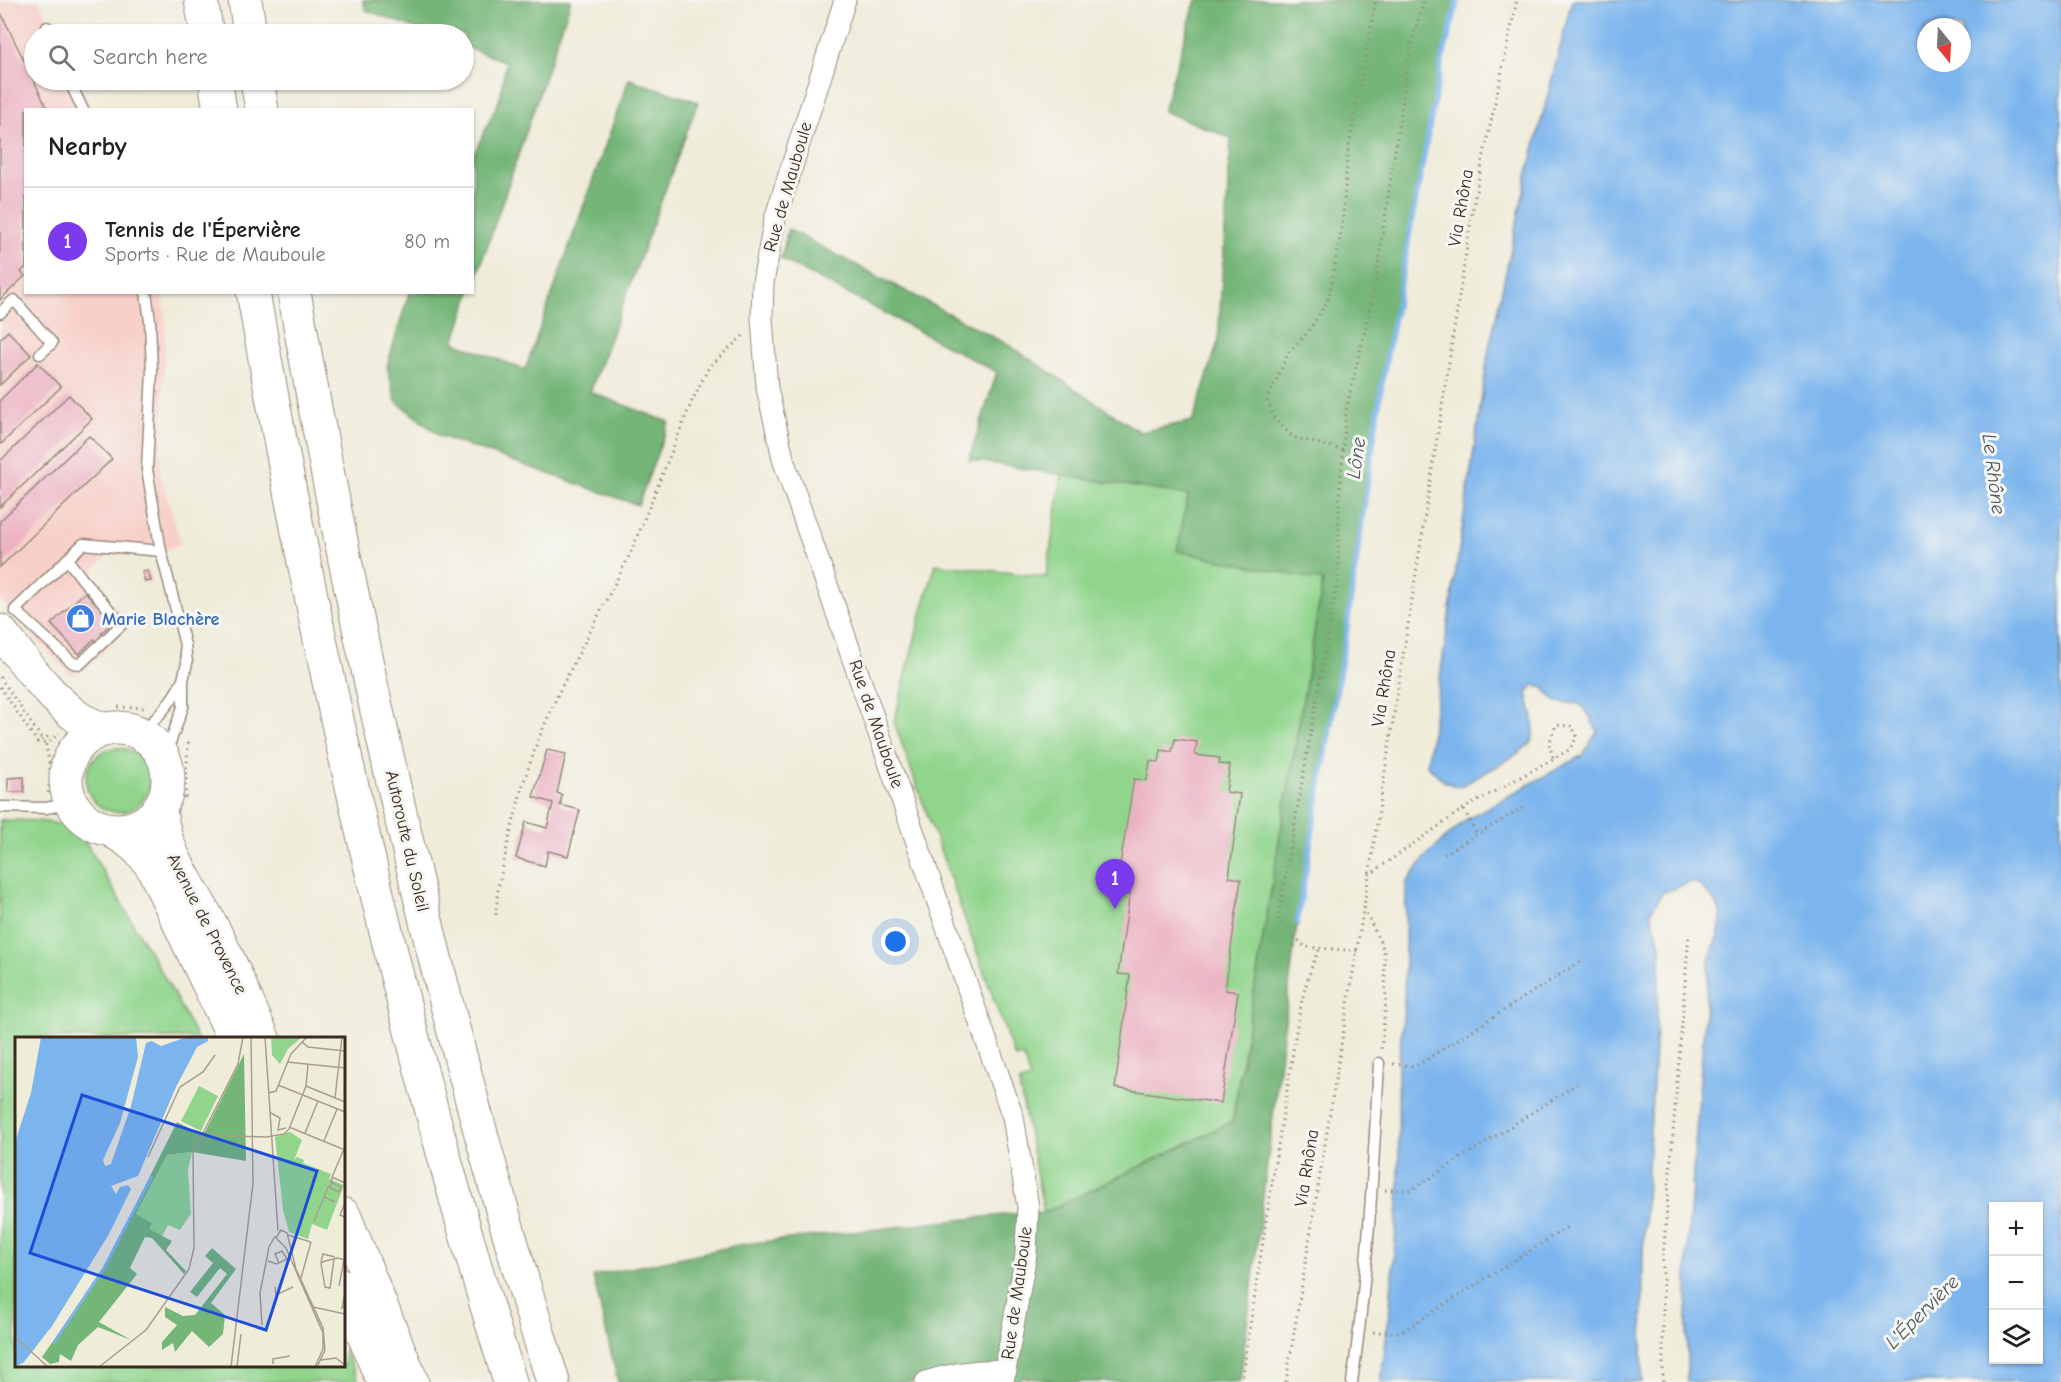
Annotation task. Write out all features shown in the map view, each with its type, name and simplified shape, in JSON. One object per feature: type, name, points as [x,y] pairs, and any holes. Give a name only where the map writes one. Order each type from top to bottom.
[{"type":"main road","points":[[201,0],[205,24]]},
{"type":"main road","points":[[245,0],[249,24]]},
{"type":"main road","points":[[217,90],[220,108]]},
{"type":"main road","points":[[259,90],[262,108]]},
{"type":"main road","points":[[253,294],[315,622],[374,885],[438,1138],[510,1382]]},
{"type":"main road","name":"Autoroute du Soleil","points":[[294,294],[355,615],[414,873],[479,1128],[553,1382]]},
{"type":"main road","points":[[7,621],[53,693],[64,737],[67,789],[63,805]]},
{"type":"main road","points":[[0,655],[64,737]]},
{"type":"main road","points":[[64,737],[148,724],[149,739],[164,759],[168,771],[172,806],[138,826],[101,834]]},
{"type":"main road","name":"Avenue de Provence","points":[[63,805],[95,825],[101,834],[128,839],[141,850],[153,868],[234,1037]]},
{"type":"main road","name":"Avenue de Provence","points":[[172,806],[164,837],[212,926],[263,1037]]},
{"type":"main road","points":[[345,1217],[412,1382]]},
{"type":"main road","points":[[345,1288],[383,1382]]},
{"type":"street","name":"Rue de Mauboule","points":[[845,0],[775,219],[764,282],[762,318],[767,388],[784,462],[1013,1117],[1028,1206],[1026,1254],[1004,1376],[970,1371],[926,1382]]},
{"type":"lane","points":[[74,90],[82,108]]},
{"type":"lane","points":[[147,294],[152,371],[147,469],[161,551],[185,645],[187,663],[183,680],[183,707],[177,730],[164,759]]},
{"type":"lane","points":[[0,313],[14,300],[52,343],[40,354]]},
{"type":"lane","points":[[68,559],[83,580],[122,624],[80,664],[73,663],[7,621],[68,559],[83,544],[161,551]]},
{"type":"lane","points":[[148,724],[172,700],[183,680]]},
{"type":"lane","points":[[0,807],[63,805]]},
{"type":"lane","points":[[1352,1382],[1360,1331],[1372,1190],[1379,1063]]},
{"type":"path","points":[[1343,450],[1293,437],[1274,418],[1266,399],[1289,352],[1308,332],[1328,300],[1342,227],[1348,151],[1376,0]]},
{"type":"path","points":[[1356,951],[1305,947],[1278,919],[1338,578],[1339,502],[1346,410],[1374,291],[1411,45],[1424,0]]},
{"type":"path","name":"Via Rhôna","points":[[1286,1382],[1364,908],[1474,201],[1517,0]]},
{"type":"path","points":[[496,915],[498,888],[523,784],[538,740],[631,552],[692,401],[710,367],[762,318]]},
{"type":"path","points":[[0,677],[64,737]]},
{"type":"path","points":[[0,687],[38,743],[64,737]]},
{"type":"path","points":[[101,834],[72,824],[63,805],[48,794],[51,774],[64,737],[90,707],[152,709],[148,724]]},
{"type":"path","points":[[1369,875],[1464,809],[1554,760],[1569,750],[1577,737],[1572,726],[1556,725],[1549,744],[1554,760]]},
{"type":"path","points":[[172,806],[188,743],[177,730]]},
{"type":"path","points":[[1444,854],[1526,806]]},
{"type":"path","points":[[1464,809],[1477,834]]},
{"type":"path","points":[[1364,908],[1384,950],[1386,999],[1379,1063],[1416,1066],[1583,960]]},
{"type":"path","points":[[1663,1382],[1663,1258],[1689,934]]},
{"type":"path","points":[[1242,1382],[1296,1038],[1307,980],[1320,948]]},
{"type":"path","points":[[1372,1190],[1412,1190],[1577,1084]]},
{"type":"path","points":[[1360,1331],[1401,1332],[1569,1226]]},
{"type":"shaded area","points":[[0,0],[39,0],[50,24],[24,24],[24,90],[82,90],[91,108],[24,108],[24,294],[162,294],[166,321],[160,472],[181,544],[149,555],[110,553],[87,577],[132,624],[83,671],[70,675],[3,602],[0,603]]},
{"type":"green space","points":[[363,0],[571,0],[474,285],[474,154],[500,98],[506,62],[474,50],[474,24],[404,24],[366,10]]},
{"type":"green space","points":[[1196,0],[1458,0],[1441,66],[1382,382],[1345,641],[1297,923],[1240,1382],[1058,1382],[1023,1377],[1015,1382],[618,1382],[593,1276],[744,1244],[1012,1214],[1044,1213],[1232,1122],[1323,581],[1177,551],[1188,495],[969,460],[997,372],[781,259],[788,229],[1010,346],[1140,432],[1193,421],[1218,342],[1231,138],[1163,111]]},
{"type":"green space","points":[[629,79],[698,102],[590,392],[669,422],[638,505],[440,436],[396,401],[387,366],[409,294],[470,294],[454,342],[525,370]]},
{"type":"green space","points":[[1062,475],[1189,495],[1178,551],[1323,580],[1232,1122],[1044,1213],[1019,1083],[1030,1079],[1023,1056],[1015,1058],[894,722],[936,564],[1046,577]]},
{"type":"green space","points":[[112,748],[124,748],[141,757],[148,768],[150,780],[148,792],[141,803],[124,812],[112,812],[100,807],[91,798],[86,786],[86,774],[91,762],[100,753]]},
{"type":"green space","points":[[0,820],[35,820],[66,827],[85,841],[196,1037],[15,1037],[15,1367],[345,1367],[345,1350],[359,1382],[0,1382]]},
{"type":"water","points":[[1572,0],[2061,0],[2061,1382],[1687,1382],[1687,1253],[1709,960],[1718,935],[1721,916],[1714,900],[1694,881],[1662,893],[1650,913],[1661,945],[1643,1252],[1642,1382],[1381,1382],[1390,1306],[1399,1191],[1398,1065],[1404,1010],[1406,883],[1428,854],[1468,818],[1583,755],[1597,732],[1590,717],[1580,704],[1556,702],[1544,688],[1534,685],[1527,693],[1534,729],[1532,740],[1520,752],[1459,787],[1445,782],[1427,765],[1489,348],[1527,177]]},
{"type":"building","points":[[0,11],[24,60],[24,90],[38,90],[47,108],[24,108],[24,269],[21,272],[24,277],[0,300]]},
{"type":"building","points":[[8,331],[31,355],[0,385],[0,339]]},
{"type":"building","points":[[38,363],[61,387],[0,445],[0,400]]},
{"type":"building","points":[[69,395],[92,419],[0,507],[0,461]]},
{"type":"building","points":[[89,436],[112,459],[0,567],[0,521]]},
{"type":"building","points":[[148,571],[151,581],[145,582],[142,572]]},
{"type":"building","points":[[85,592],[113,622],[101,633],[105,637],[99,644],[94,639],[79,654],[51,624]]},
{"type":"building","points":[[1175,739],[1197,742],[1195,755],[1220,758],[1219,764],[1230,765],[1226,792],[1240,794],[1229,877],[1241,879],[1225,990],[1238,992],[1221,1103],[1115,1088],[1130,975],[1118,974],[1132,879],[1118,877],[1134,779],[1147,780],[1150,761],[1159,762],[1161,750],[1172,752]]},
{"type":"building","points":[[547,750],[566,754],[557,793],[562,795],[560,805],[580,810],[568,856],[548,851],[545,866],[516,858],[526,822],[547,828],[553,803],[533,797]]},
{"type":"building","points":[[24,777],[24,792],[8,792],[8,778]]},
{"type":"waterway","name":"Lône","points":[[1297,923],[1345,641],[1382,382],[1441,65],[1458,0]]},
{"type":"place","name":"Marie Blachère","points":[[81,619]]},
{"type":"place","name":"Tennis de l'Épervière","points":[[1115,909]]},
{"type":"water label","name":"Le Rhône","points":[[1994,474]]},
{"type":"water label","name":"L'Épervière","points":[[1922,1312]]}]
